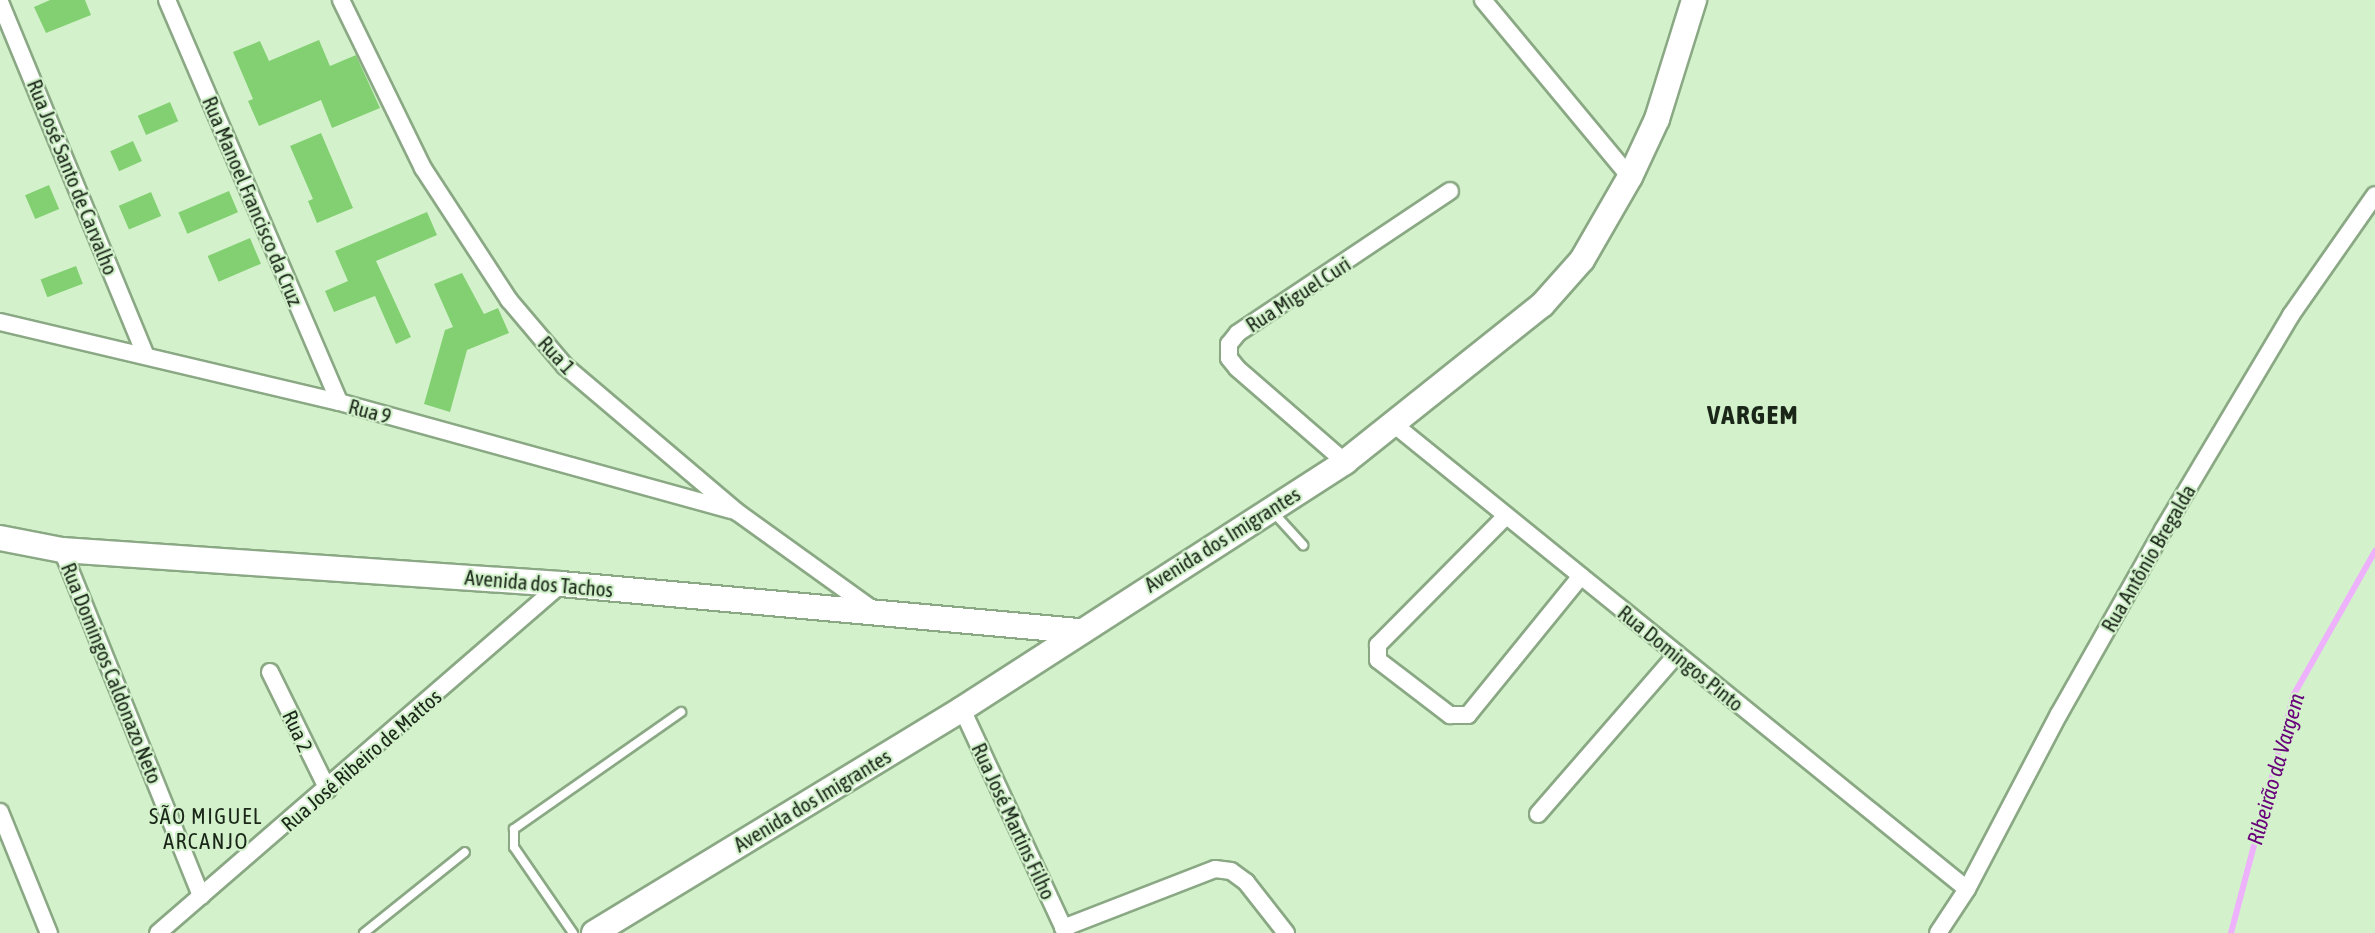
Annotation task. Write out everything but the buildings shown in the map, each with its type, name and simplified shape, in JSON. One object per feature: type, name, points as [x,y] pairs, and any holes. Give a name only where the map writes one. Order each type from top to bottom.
[{"type":"street","name":"Rua Manoel Francisco da Cruz","points":[[167,0],[339,402]]},
{"type":"street","name":"Rua 1","points":[[341,0],[423,168],[508,300],[565,366],[737,512],[882,616]]},
{"type":"street","points":[[1483,0],[1630,177]]},
{"type":"street","name":"Avenida dos Imigrantes","points":[[594,933],[962,709],[1078,631],[1345,462],[1396,426],[1542,305],[1582,260],[1630,177],[1657,119],[1694,0]]},
{"type":"street","name":"Rua José Santo de Carvalho","points":[[0,2],[145,353]]},
{"type":"street","name":"Rua Miguel Curi","points":[[1345,462],[1237,368],[1229,358],[1229,344],[1238,333],[1450,191]]},
{"type":"street","name":"Rua Antônio Bregalda","points":[[1938,933],[1967,889],[2059,714],[2163,530],[2291,315],[2375,195]]},
{"type":"street","name":"Rua 9","points":[[0,322],[145,353],[339,402],[737,512]]},
{"type":"street","name":"Rua Domingos Pinto","points":[[1396,426],[1967,889]]},
{"type":"street","points":[[1506,516],[1378,645],[1378,660],[1450,715],[1468,715],[1581,576]]},
{"type":"street","name":"Avenida dos Tachos","points":[[0,538],[62,550],[561,584],[882,616],[1078,631]]},
{"type":"street","name":"Rua Domingos Caldonazo Neto","points":[[62,550],[201,896]]},
{"type":"street","name":"Rua José Ribeiro de Mattos","points":[[158,933],[328,790],[561,584]]},
{"type":"street","points":[[1538,813],[1677,654]]},
{"type":"street","name":"Rua 2","points":[[270,672],[328,790]]},
{"type":"street","name":"Rua José Martins Filho","points":[[962,709],[1065,930]]},
{"type":"street","points":[[0,812],[49,933]]},
{"type":"street","points":[[1065,930],[1215,869],[1231,871],[1246,882],[1286,933]]},
{"type":"lane","points":[[1270,509],[1303,545]]},
{"type":"lane","points":[[573,933],[514,847],[514,829],[681,712]]},
{"type":"lane","points":[[364,933],[465,852]]},
{"type":"waterway","name":"Ribeirão da Vargem","points":[[2231,933],[2293,696],[2375,551]]},
{"type":"district","name":"VARGEM","points":[[1753,415]]},
{"type":"district","name":"SÃO MIGUEL ARCANJO","points":[[206,828]]}]
